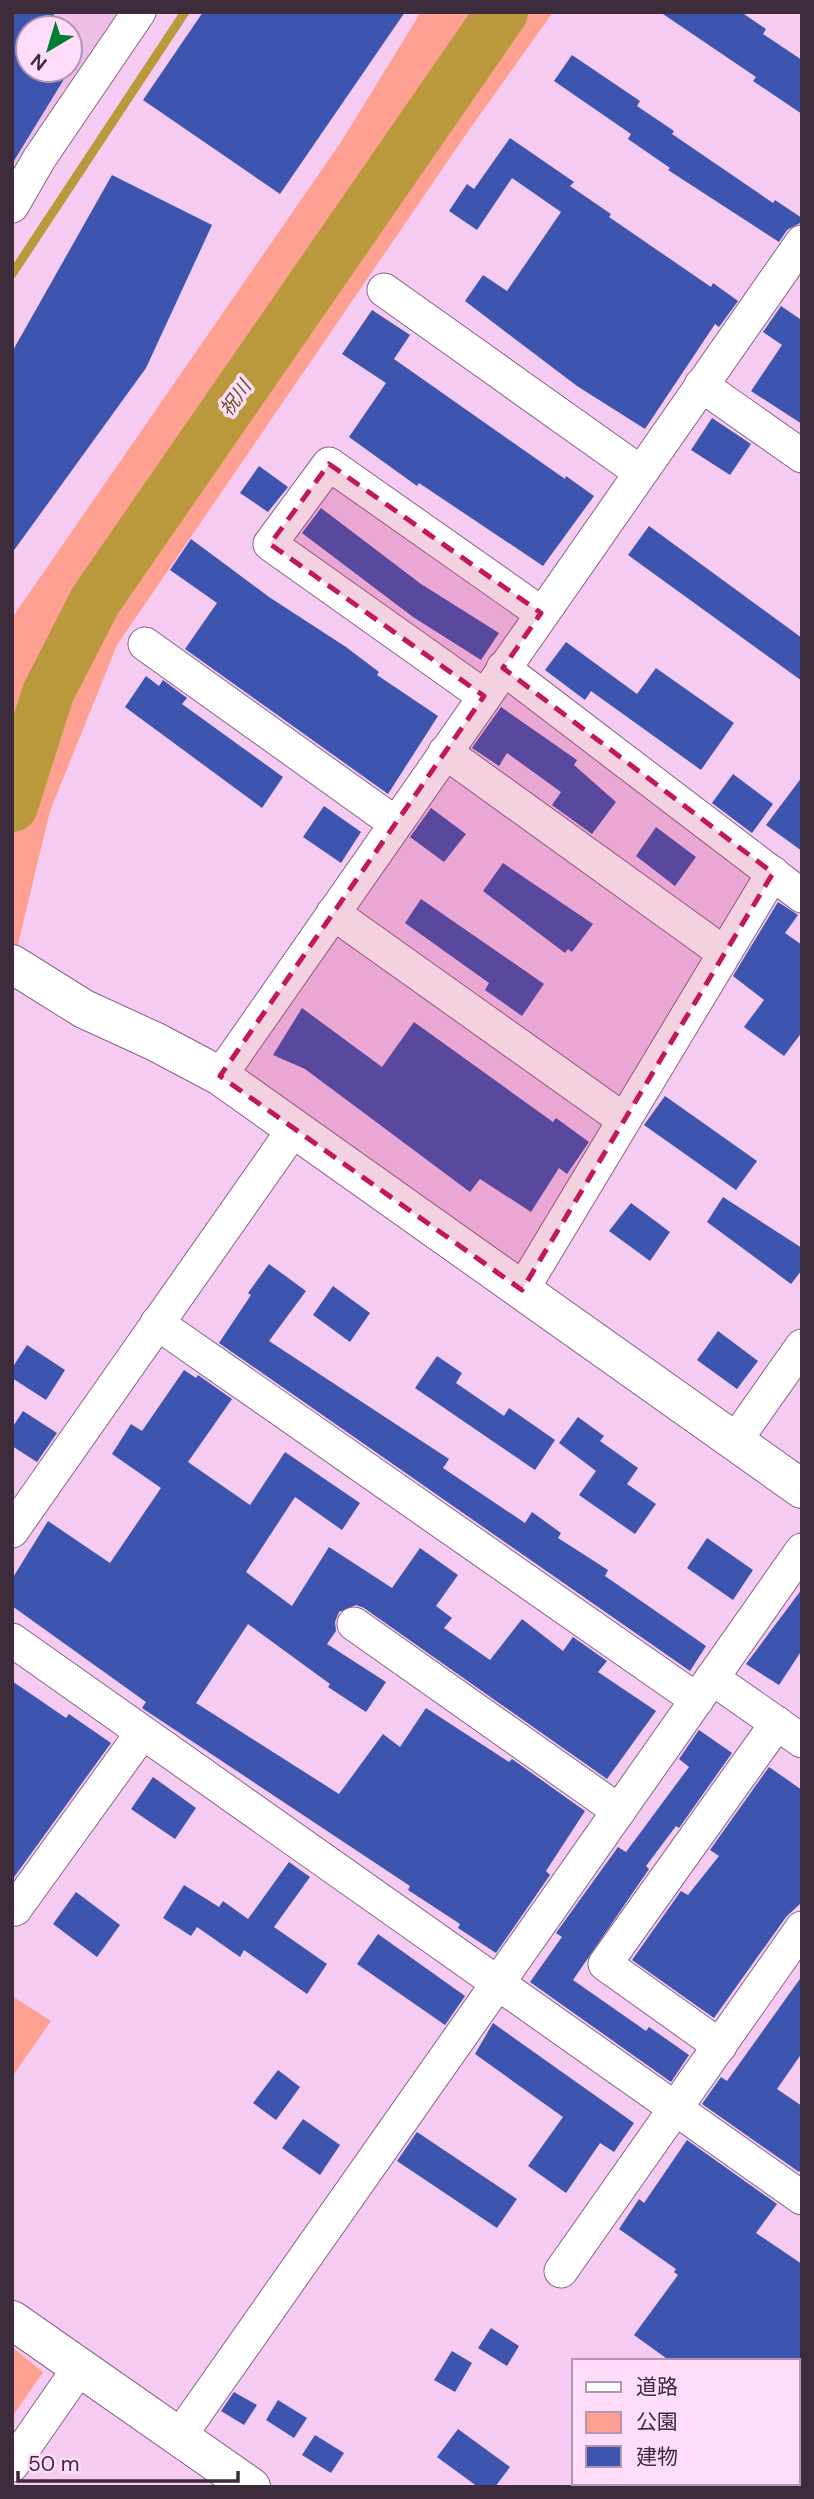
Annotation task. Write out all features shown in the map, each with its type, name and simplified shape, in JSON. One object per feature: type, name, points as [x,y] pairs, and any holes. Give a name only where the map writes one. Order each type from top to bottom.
[{"type":"street","points":[[12,206],[39,159],[139,12]]},
{"type":"street","points":[[219,1076],[701,385],[798,254]]},
{"type":"street","points":[[384,290],[640,472]]},
{"type":"street","points":[[701,385],[802,456]]},
{"type":"street","points":[[484,696],[270,544],[329,464],[541,613]]},
{"type":"street","points":[[145,644],[396,823]]},
{"type":"street","points":[[503,668],[792,883],[724,953],[522,1290]]},
{"type":"street","points":[[445,752],[724,953]]},
{"type":"street","points":[[333,912],[624,1120]]},
{"type":"street","points":[[12,964],[84,1009],[156,1041],[219,1076],[802,1489]]},
{"type":"street","points":[[12,1531],[294,1129]]},
{"type":"street","points":[[157,1323],[705,1689],[789,1732],[605,1964],[720,2046]]},
{"type":"street","points":[[735,1441],[802,1346]]},
{"type":"street","points":[[178,2437],[802,1550]]},
{"type":"street","points":[[354,1624],[618,1811]]},
{"type":"street","points":[[12,1640],[802,2199]]},
{"type":"street","points":[[12,1907],[15,1909],[142,1732]]},
{"type":"street","points":[[561,2271],[800,1934]]},
{"type":"street","points":[[12,2320],[251,2487]]},
{"type":"street","points":[[12,2465],[80,2367]]},
{"type":"highlighted area","points":[[329,464],[541,613],[503,668],[773,873],[522,1290],[220,1076],[484,696],[270,544]]},
{"type":"shaded area","points":[[12,12],[119,12],[84,63],[84,14],[14,14],[14,84],[70,84],[12,168]]},
{"type":"green space","points":[[421,12],[553,12],[469,130],[117,645],[50,811],[12,969],[12,618],[341,142]]},
{"type":"green space","points":[[12,1996],[51,2021],[12,2077]]},
{"type":"green space","points":[[12,2347],[43,2372],[12,2417]]},
{"type":"building","points":[[12,12],[53,12],[14,14],[14,84],[61,84],[12,164]]},
{"type":"building","points":[[203,12],[405,12],[280,194],[143,100]]},
{"type":"building","points":[[660,12],[741,12],[766,29],[763,34],[802,60],[802,114],[753,81],[756,77]]},
{"type":"building","points":[[572,55],[640,101],[637,106],[674,131],[672,134],[773,203],[775,200],[802,218],[800,223],[787,230],[779,242],[668,170],[670,168],[628,139],[631,134],[554,81]]},
{"type":"building","points":[[510,138],[574,182],[570,186],[611,214],[609,217],[711,287],[713,283],[738,301],[719,327],[715,324],[645,429],[577,386],[465,301],[483,275],[507,291],[561,212],[512,178],[477,230],[449,211],[467,184],[474,189]]},
{"type":"building","points":[[112,175],[212,225],[146,368],[12,553],[12,352]]},
{"type":"building","points":[[781,306],[800,319],[802,317],[802,424],[751,391],[782,345],[763,332]]},
{"type":"building","points":[[372,310],[410,335],[394,359],[565,479],[566,476],[594,496],[543,566],[419,483],[417,486],[349,437],[386,383],[342,354]]},
{"type":"building","points":[[712,418],[751,444],[730,475],[691,450]]},
{"type":"building","points":[[259,466],[288,487],[268,512],[240,493]]},
{"type":"building","points":[[321,508],[421,584],[499,633],[481,660],[413,617],[302,533]]},
{"type":"building","points":[[649,526],[802,638],[802,681],[628,555]]},
{"type":"building","points":[[191,539],[269,597],[346,647],[379,672],[377,675],[438,716],[388,794],[185,649],[217,603],[170,570]]},
{"type":"building","points":[[566,642],[637,694],[656,668],[734,723],[701,770],[591,691],[585,700],[545,670]]},
{"type":"building","points":[[146,676],[159,686],[163,680],[187,698],[182,704],[283,777],[262,808],[125,707]]},
{"type":"building","points":[[501,707],[577,760],[574,765],[616,802],[592,834],[552,805],[561,792],[507,753],[499,766],[472,748]]},
{"type":"building","points":[[733,774],[773,804],[752,833],[712,803]]},
{"type":"building","points":[[802,777],[802,851],[766,825]]},
{"type":"building","points":[[324,806],[361,832],[341,863],[303,837]]},
{"type":"building","points":[[431,808],[466,834],[444,862],[410,837]]},
{"type":"building","points":[[656,827],[696,857],[675,886],[636,856]]},
{"type":"building","points":[[503,863],[593,924],[572,952],[568,949],[565,953],[483,891]]},
{"type":"building","points":[[421,899],[544,984],[522,1016],[485,990],[489,983],[405,923]]},
{"type":"building","points":[[778,902],[798,915],[785,933],[802,945],[802,1032],[784,1056],[744,1027],[764,1000],[733,976]]},
{"type":"building","points":[[302,1008],[382,1067],[414,1022],[553,1122],[556,1118],[589,1142],[567,1174],[559,1168],[531,1212],[480,1179],[470,1192],[305,1069],[273,1055]]},
{"type":"building","points":[[665,1096],[757,1161],[736,1190],[644,1125]]},
{"type":"building","points":[[723,1197],[802,1248],[802,1270],[791,1284],[707,1222]]},
{"type":"building","points":[[631,1203],[670,1232],[650,1261],[609,1231]]},
{"type":"building","points":[[269,1264],[306,1291],[269,1341],[449,1459],[443,1468],[525,1523],[532,1512],[561,1533],[558,1538],[608,1570],[605,1576],[706,1646],[690,1671],[219,1343],[251,1295],[248,1293]]},
{"type":"building","points":[[333,1286],[370,1313],[350,1342],[313,1315]]},
{"type":"building","points":[[718,1331],[758,1361],[737,1389],[697,1360]]},
{"type":"building","points":[[27,1345],[65,1370],[46,1400],[12,1378],[12,1368]]},
{"type":"building","points":[[437,1356],[462,1373],[456,1383],[504,1416],[509,1408],[555,1440],[535,1470],[415,1388]]},
{"type":"building","points":[[184,1370],[196,1378],[198,1375],[232,1399],[188,1462],[250,1505],[285,1452],[360,1503],[342,1530],[295,1497],[246,1572],[292,1606],[329,1547],[392,1588],[420,1548],[458,1575],[436,1606],[452,1618],[444,1628],[490,1660],[522,1619],[563,1651],[573,1637],[607,1661],[598,1672],[656,1711],[607,1779],[364,1608],[356,1605],[339,1612],[335,1622],[336,1631],[327,1644],[386,1682],[366,1712],[328,1687],[330,1684],[248,1624],[196,1703],[339,1794],[383,1734],[400,1747],[426,1708],[509,1762],[512,1759],[585,1811],[546,1871],[550,1875],[496,1953],[458,1928],[460,1924],[408,1890],[410,1886],[142,1708],[146,1702],[12,1606],[12,1579],[48,1521],[110,1563],[161,1488],[112,1454],[131,1424],[142,1431]]},
{"type":"building","points":[[23,1411],[57,1433],[37,1462],[12,1446],[12,1428]]},
{"type":"building","points":[[578,1417],[604,1436],[600,1441],[638,1468],[627,1484],[656,1504],[635,1534],[579,1495],[596,1471],[559,1443]]},
{"type":"building","points":[[707,1538],[753,1570],[733,1600],[687,1568]]},
{"type":"building","points":[[802,1589],[802,1650],[779,1685],[746,1664]]},
{"type":"building","points":[[12,1681],[66,1718],[69,1714],[111,1743],[12,1880]]},
{"type":"building","points":[[699,1730],[732,1753],[679,1828],[676,1826],[646,1866],[649,1869],[573,1980],[646,2031],[649,2027],[689,2055],[671,2082],[530,1982],[562,1937],[556,1933],[618,1847],[626,1852],[689,1767],[679,1759]]},
{"type":"building","points":[[769,1767],[802,1790],[802,1902],[786,1917],[714,2018],[632,1960],[681,1891],[688,1895],[719,1856],[710,1850]]},
{"type":"building","points":[[153,1777],[196,1808],[175,1839],[131,1809]]},
{"type":"building","points":[[289,1862],[310,1877],[274,1927],[327,1964],[307,1994],[244,1950],[240,1957],[197,1927],[191,1936],[163,1918],[184,1885],[219,1907],[223,1901],[248,1919]]},
{"type":"building","points":[[76,1892],[120,1925],[97,1957],[53,1924]]},
{"type":"building","points":[[378,1934],[465,1996],[445,2025],[357,1964]]},
{"type":"building","points":[[802,1976],[802,2053],[777,2089],[802,2106],[802,2168],[799,2172],[702,2104],[721,2077],[727,2081]]},
{"type":"building","points":[[493,2023],[634,2123],[614,2152],[600,2143],[566,2193],[528,2166],[563,2117],[475,2054]]},
{"type":"building","points":[[278,2070],[300,2087],[276,2120],[253,2103]]},
{"type":"building","points":[[303,2119],[340,2145],[320,2175],[282,2148]]},
{"type":"building","points":[[417,2132],[517,2199],[497,2228],[397,2161]]},
{"type":"building","points":[[687,2140],[777,2204],[756,2233],[802,2264],[802,2361],[667,2359],[634,2335],[678,2275],[674,2272],[676,2269],[619,2229],[639,2199],[644,2203]]},
{"type":"building","points":[[491,2328],[519,2346],[507,2366],[478,2348]]},
{"type":"building","points":[[452,2351],[472,2363],[455,2392],[434,2380]]},
{"type":"building","points":[[234,2392],[257,2405],[244,2425],[221,2411]]},
{"type":"building","points":[[278,2400],[307,2418],[294,2438],[266,2420]]},
{"type":"building","points":[[458,2429],[510,2467],[495,2487],[478,2487],[437,2457]]},
{"type":"building","points":[[315,2435],[344,2453],[331,2473],[302,2455]]},
{"type":"waterway","points":[[12,274],[185,12]]},
{"type":"waterway","name":"祝川","points":[[12,806],[48,693],[95,601],[502,12]]}]
